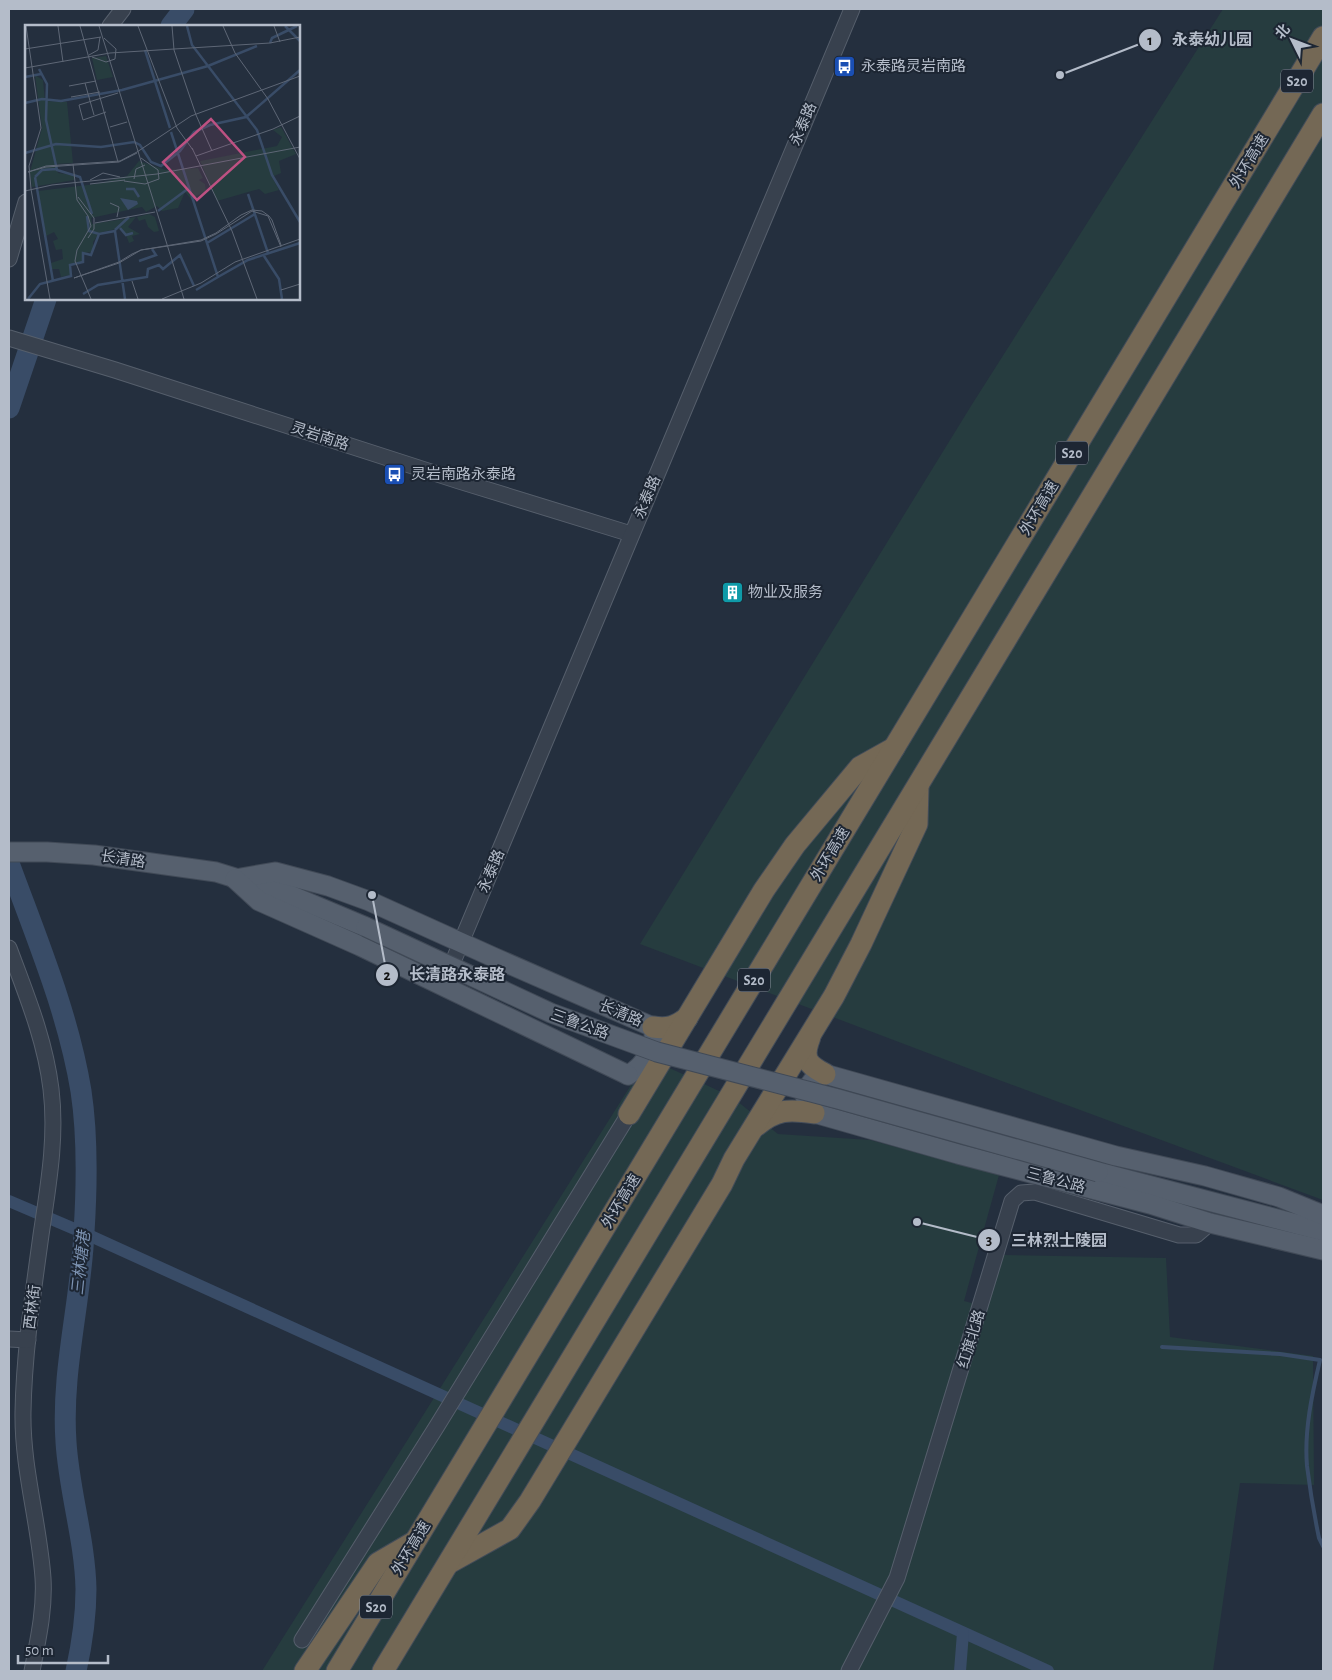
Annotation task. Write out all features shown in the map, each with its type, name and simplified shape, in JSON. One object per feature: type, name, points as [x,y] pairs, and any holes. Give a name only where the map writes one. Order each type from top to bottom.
[{"type":"highway","name":"外环高速","points":[[337,1671],[1323,37]]},
{"type":"highway","name":"S20","points":[[383,1671],[1323,114]]},
{"type":"highway","points":[[629,1114],[764,890],[795,845],[860,767],[894,748]]},
{"type":"highway","points":[[448,1563],[510,1529],[530,1501],[722,1184],[853,961],[917,824],[918,785]]},
{"type":"highway","points":[[653,1027],[670,1028],[688,1018]]},
{"type":"highway","points":[[812,1032],[806,1049],[806,1059],[813,1067],[825,1074]]},
{"type":"highway","points":[[752,1130],[765,1118],[780,1111],[795,1110],[814,1113]]},
{"type":"highway","points":[[305,1671],[378,1563],[415,1542]]},
{"type":"main road","name":"长清路","points":[[9,852],[94,855],[216,872],[290,895],[366,926]]},
{"type":"main road","name":"长清路","points":[[275,872],[328,886],[370,901],[653,1027],[656,1037],[649,1054],[637,1070],[628,1075],[360,946],[259,901],[235,879],[275,872]]},
{"type":"main road","name":"三鲁公路","points":[[366,926],[551,1013],[657,1052],[838,1099],[1098,1172],[1323,1231]]},
{"type":"main road","points":[[814,1113],[806,1103],[805,1090],[814,1078],[825,1074],[1116,1156],[1205,1176],[1279,1197],[1323,1215]]},
{"type":"main road","points":[[628,1075],[632,1082],[634,1095],[629,1114]]},
{"type":"main road","name":"三鲁公路","points":[[814,1113],[958,1154],[1150,1204],[1210,1223],[1323,1250]]},
{"type":"street","points":[[111,25],[123,9]]},
{"type":"street","name":"永泰路","points":[[443,986],[852,9]]},
{"type":"street","points":[[9,259],[25,205]]},
{"type":"street","name":"灵岩南路","points":[[9,338],[631,534]]},
{"type":"street","name":"西林街","points":[[9,948],[46,1056],[53,1122],[48,1190],[28,1340],[24,1399],[24,1437],[43,1585],[41,1620],[32,1671]]},
{"type":"street","points":[[302,1640],[437,1426],[629,1114]]},
{"type":"street","name":"红旗北路","points":[[849,1671],[897,1578],[1012,1201],[1022,1193],[1035,1192],[1180,1235],[1196,1235],[1210,1223]]},
{"type":"street","points":[[9,1339],[28,1340]]},
{"type":"green space","points":[[1223,9],[1323,9],[1323,1200],[640,944],[971,406]]},
{"type":"green space","points":[[648,1058],[732,1097],[778,1134],[870,1140],[999,1175],[964,1301],[987,1307],[1004,1255],[1166,1258],[1170,1337],[1313,1356],[1314,1485],[1240,1483],[1213,1671],[262,1671]]},
{"type":"waterway","name":"三林塘港","points":[[172,25],[184,9]]},
{"type":"waterway","name":"三林塘港","points":[[9,408],[46,300]]},
{"type":"waterway","name":"三林塘港","points":[[9,863],[60,1004],[81,1091],[85,1126],[84,1232],[66,1389],[65,1415],[70,1479],[83,1552],[86,1589],[83,1630],[76,1671]]},
{"type":"waterway","points":[[9,1201],[84,1233],[1048,1671]]},
{"type":"waterway","points":[[1162,1347],[1280,1354],[1320,1360],[1309,1413],[1306,1453],[1314,1511],[1319,1538],[1323,1546]]},
{"type":"waterway","points":[[960,1671],[963,1633]]},
{"type":"place","name":"永泰路灵岩南路","points":[[845,66]]},
{"type":"place","name":"永泰幼儿园","points":[[1060,75]]},
{"type":"place","name":"灵岩南路永泰路","points":[[395,474]]},
{"type":"place","name":"物业及服务","points":[[732,592]]},
{"type":"place","name":"长清路永泰路","points":[[372,895]]},
{"type":"place","name":"三林烈士陵园","points":[[917,1222]]}]
